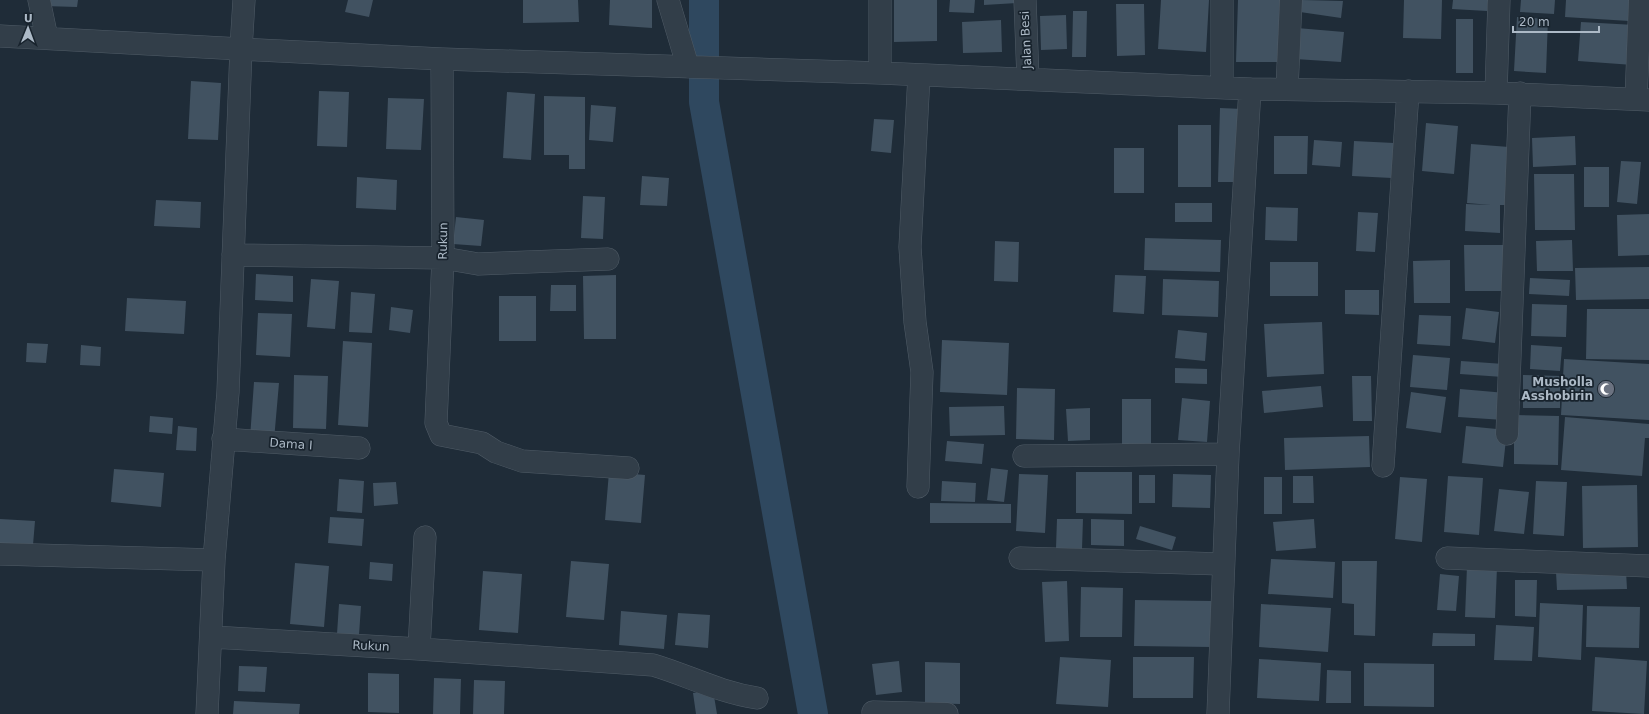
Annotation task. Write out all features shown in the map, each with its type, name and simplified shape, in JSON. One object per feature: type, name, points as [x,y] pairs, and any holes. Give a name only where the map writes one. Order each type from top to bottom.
[{"type":"street","points":[[39,0],[47,38]]},
{"type":"street","points":[[207,714],[212,637],[214,560],[228,392],[244,0]]},
{"type":"street","points":[[668,0],[697,67]]},
{"type":"street","points":[[880,0],[880,73]]},
{"type":"street","name":"Jalan Besi","points":[[1024,0],[1028,79]]},
{"type":"street","points":[[1222,0],[1222,87]]},
{"type":"street","points":[[1287,89],[1291,0]]},
{"type":"street","points":[[1496,93],[1498,0]]},
{"type":"street","points":[[0,36],[442,59],[880,73],[1250,89],[1496,93],[1642,99],[1640,0]]},
{"type":"street","name":"Rukun","points":[[442,59],[443,258],[436,423],[440,435],[482,443],[496,452],[522,461],[628,468]]},
{"type":"street","points":[[918,487],[922,372],[915,322],[910,247],[919,75]]},
{"type":"street","points":[[1218,714],[1222,564],[1250,89]]},
{"type":"street","points":[[1383,466],[1408,91]]},
{"type":"street","points":[[1507,434],[1520,94]]},
{"type":"street","points":[[233,255],[443,258],[478,264],[608,260]]},
{"type":"street","name":"Dama I","points":[[223,439],[359,448]]},
{"type":"street","points":[[1024,456],[1228,454]]},
{"type":"street","points":[[419,649],[425,537]]},
{"type":"street","points":[[0,554],[214,560]]},
{"type":"street","points":[[1020,558],[1222,564]]},
{"type":"street","points":[[1447,558],[1649,566]]},
{"type":"street","name":"Rukun","points":[[212,637],[653,665],[685,674],[702,684],[734,694],[757,698]]},
{"type":"street","points":[[872,712],[948,714]]},
{"type":"building","points":[[44,0],[78,0],[77,7],[44,6]]},
{"type":"building","points":[[348,0],[373,0],[369,17],[345,12]]},
{"type":"building","points":[[523,0],[578,0],[579,22],[523,23]]},
{"type":"building","points":[[610,0],[652,0],[652,28],[609,25]]},
{"type":"building","points":[[894,0],[937,0],[937,41],[894,42]]},
{"type":"building","points":[[950,0],[975,0],[974,13],[949,12]]},
{"type":"building","points":[[984,0],[1017,0],[1017,3],[984,5]]},
{"type":"building","points":[[1161,0],[1209,0],[1206,52],[1158,49]]},
{"type":"building","points":[[1238,0],[1283,0],[1282,62],[1236,62]]},
{"type":"building","points":[[1302,0],[1343,1],[1341,18],[1300,12]]},
{"type":"building","points":[[1404,0],[1442,0],[1441,39],[1403,38]]},
{"type":"building","points":[[1453,0],[1488,0],[1487,11],[1452,9]]},
{"type":"building","points":[[1521,0],[1555,0],[1554,14],[1520,12]]},
{"type":"building","points":[[1566,0],[1630,0],[1629,21],[1565,17]]},
{"type":"building","points":[[1116,4],[1144,4],[1145,55],[1117,56]]},
{"type":"building","points":[[1073,11],[1087,11],[1086,57],[1072,57]]},
{"type":"building","points":[[1066,15],[1067,49],[1041,50],[1040,16]]},
{"type":"building","points":[[1517,17],[1548,19],[1546,73],[1514,71]]},
{"type":"building","points":[[1456,19],[1473,19],[1473,73],[1456,73]]},
{"type":"building","points":[[1001,20],[1002,52],[963,53],[962,22]]},
{"type":"building","points":[[1581,22],[1635,25],[1633,65],[1578,61]]},
{"type":"building","points":[[1297,28],[1344,32],[1341,62],[1295,59]]},
{"type":"building","points":[[191,81],[221,83],[218,140],[188,139]]},
{"type":"building","points":[[319,91],[349,92],[347,147],[317,146]]},
{"type":"building","points":[[507,92],[535,94],[531,160],[503,158]]},
{"type":"building","points":[[544,96],[585,97],[585,169],[569,169],[569,155],[544,155]]},
{"type":"building","points":[[388,98],[424,99],[421,150],[386,149]]},
{"type":"building","points":[[591,105],[616,107],[613,142],[589,140]]},
{"type":"building","points":[[1220,108],[1243,109],[1241,182],[1218,182]]},
{"type":"building","points":[[874,119],[894,120],[891,153],[871,151]]},
{"type":"building","points":[[1426,123],[1458,126],[1454,174],[1422,171]]},
{"type":"building","points":[[1178,125],[1211,125],[1211,187],[1178,187]]},
{"type":"building","points":[[1274,136],[1308,136],[1307,174],[1274,174]]},
{"type":"building","points":[[1575,136],[1576,165],[1533,167],[1532,138]]},
{"type":"building","points":[[1314,140],[1342,142],[1340,167],[1312,165]]},
{"type":"building","points":[[1354,141],[1394,143],[1392,178],[1352,176]]},
{"type":"building","points":[[1471,144],[1509,147],[1505,205],[1500,205],[1500,233],[1465,231],[1466,204],[1491,205],[1467,203]]},
{"type":"building","points":[[1114,148],[1144,148],[1144,193],[1114,193]]},
{"type":"building","points":[[1621,161],[1641,162],[1637,204],[1617,202]]},
{"type":"building","points":[[1584,167],[1609,167],[1609,207],[1584,207]]},
{"type":"building","points":[[1534,174],[1574,174],[1575,230],[1535,230]]},
{"type":"building","points":[[642,176],[669,178],[667,206],[640,205]]},
{"type":"building","points":[[357,177],[397,180],[396,210],[356,208]]},
{"type":"building","points":[[583,196],[605,197],[603,239],[581,238]]},
{"type":"building","points":[[156,200],[201,202],[200,228],[154,226]]},
{"type":"building","points":[[1175,203],[1212,203],[1212,222],[1175,222]]},
{"type":"building","points":[[1266,207],[1298,208],[1297,241],[1265,240]]},
{"type":"building","points":[[1358,212],[1378,213],[1375,252],[1356,251]]},
{"type":"building","points":[[1649,214],[1649,255],[1618,256],[1617,215]]},
{"type":"building","points":[[456,217],[484,220],[481,246],[453,244]]},
{"type":"building","points":[[1145,238],[1221,240],[1220,272],[1144,270]]},
{"type":"building","points":[[1572,240],[1573,271],[1537,271],[1536,241]]},
{"type":"building","points":[[995,241],[1019,242],[1018,282],[994,281]]},
{"type":"building","points":[[1464,245],[1506,245],[1507,291],[1465,291]]},
{"type":"building","points":[[1450,260],[1450,303],[1414,303],[1413,261]]},
{"type":"building","points":[[1270,262],[1318,262],[1318,296],[1270,296]]},
{"type":"building","points":[[1649,267],[1649,299],[1576,300],[1575,268]]},
{"type":"building","points":[[256,274],[293,276],[293,302],[255,300]]},
{"type":"building","points":[[616,275],[616,339],[584,339],[583,276]]},
{"type":"building","points":[[1115,275],[1146,276],[1144,314],[1113,312]]},
{"type":"building","points":[[1530,278],[1570,280],[1569,296],[1529,294]]},
{"type":"building","points":[[311,279],[339,281],[335,329],[307,327]]},
{"type":"building","points":[[1163,279],[1219,281],[1218,317],[1162,315]]},
{"type":"building","points":[[551,285],[576,285],[576,311],[550,311]]},
{"type":"building","points":[[1345,290],[1379,290],[1379,315],[1345,314]]},
{"type":"building","points":[[351,292],[375,294],[372,333],[349,332]]},
{"type":"building","points":[[499,296],[536,296],[536,341],[499,341]]},
{"type":"building","points":[[127,298],[186,301],[184,334],[125,331]]},
{"type":"building","points":[[1532,304],[1567,305],[1566,337],[1531,336]]},
{"type":"building","points":[[391,307],[413,310],[410,333],[389,330]]},
{"type":"building","points":[[1466,308],[1499,312],[1495,343],[1462,339]]},
{"type":"building","points":[[1587,309],[1649,309],[1649,360],[1586,359]]},
{"type":"building","points":[[258,313],[292,314],[290,357],[256,355]]},
{"type":"building","points":[[1419,315],[1451,316],[1450,346],[1417,344]]},
{"type":"building","points":[[1322,322],[1324,374],[1267,377],[1264,324]]},
{"type":"building","points":[[1178,330],[1207,333],[1205,361],[1175,358]]},
{"type":"building","points":[[942,340],[1009,343],[1007,395],[940,392]]},
{"type":"building","points":[[343,341],[372,343],[368,427],[338,425]]},
{"type":"building","points":[[27,343],[48,344],[46,363],[26,362]]},
{"type":"building","points":[[81,345],[101,347],[100,366],[80,365]]},
{"type":"building","points":[[1531,345],[1562,347],[1560,371],[1530,369]]},
{"type":"building","points":[[1413,355],[1450,358],[1447,390],[1410,387]]},
{"type":"building","name":"Musholla Asshobirin","points":[[1564,359],[1649,364],[1649,420],[1561,415]]},
{"type":"building","points":[[1461,361],[1504,364],[1503,377],[1460,374]]},
{"type":"building","points":[[1175,368],[1207,369],[1207,384],[1175,383]]},
{"type":"building","points":[[294,375],[328,376],[326,429],[293,428]]},
{"type":"building","points":[[1523,375],[1560,376],[1560,408],[1523,408]]},
{"type":"building","points":[[1352,376],[1371,376],[1372,421],[1353,421]]},
{"type":"building","points":[[254,382],[279,383],[274,440],[250,438]]},
{"type":"building","points":[[1321,386],[1323,407],[1264,413],[1262,391]]},
{"type":"building","points":[[1017,388],[1055,389],[1054,440],[1016,439]]},
{"type":"building","points":[[1460,389],[1506,393],[1504,420],[1458,417]]},
{"type":"building","points":[[1411,392],[1446,397],[1441,433],[1406,428]]},
{"type":"building","points":[[1182,398],[1210,401],[1207,442],[1178,440]]},
{"type":"building","points":[[1122,399],[1151,399],[1151,446],[1122,446]]},
{"type":"building","points":[[1004,406],[1005,435],[950,436],[949,407]]},
{"type":"building","points":[[1090,408],[1090,440],[1068,441],[1066,409]]},
{"type":"building","points":[[1514,415],[1559,416],[1558,465],[1514,464]]},
{"type":"building","points":[[150,416],[173,418],[172,434],[149,432]]},
{"type":"building","points":[[1565,417],[1649,424],[1649,438],[1645,438],[1642,476],[1561,470]]},
{"type":"building","points":[[178,426],[197,428],[196,451],[176,450]]},
{"type":"building","points":[[1466,426],[1507,430],[1503,467],[1462,463]]},
{"type":"building","points":[[1369,436],[1370,467],[1285,470],[1284,438]]},
{"type":"building","points":[[947,441],[984,444],[982,464],[945,461]]},
{"type":"building","points":[[991,468],[1008,470],[1004,502],[987,500]]},
{"type":"building","points":[[114,469],[164,473],[161,507],[111,502]]},
{"type":"building","points":[[609,472],[645,475],[641,523],[605,520]]},
{"type":"building","points":[[1076,472],[1132,472],[1132,514],[1076,513]]},
{"type":"building","points":[[1019,474],[1048,475],[1045,533],[1016,531]]},
{"type":"building","points":[[1173,474],[1211,475],[1210,508],[1172,507]]},
{"type":"building","points":[[1139,475],[1155,475],[1155,503],[1139,503]]},
{"type":"building","points":[[1293,476],[1313,476],[1314,503],[1293,503]]},
{"type":"building","points":[[1448,476],[1483,478],[1479,535],[1444,532]]},
{"type":"building","points":[[1264,477],[1282,477],[1282,514],[1264,514]]},
{"type":"building","points":[[1400,477],[1427,479],[1422,542],[1395,539]]},
{"type":"building","points":[[339,479],[364,481],[362,513],[337,511]]},
{"type":"building","points":[[942,481],[976,483],[975,502],[941,501]]},
{"type":"building","points":[[1536,481],[1567,482],[1564,536],[1533,534]]},
{"type":"building","points":[[396,482],[398,504],[374,506],[373,483]]},
{"type":"building","points":[[1637,485],[1638,547],[1583,548],[1582,486]]},
{"type":"building","points":[[1499,489],[1529,492],[1524,534],[1494,531]]},
{"type":"building","points":[[930,503],[1011,504],[1011,523],[930,523]]},
{"type":"building","points":[[330,517],[364,519],[362,546],[328,543]]},
{"type":"building","points":[[0,519],[35,521],[33,545],[0,544]]},
{"type":"building","points":[[1057,519],[1083,519],[1082,549],[1056,548]]},
{"type":"building","points":[[1091,519],[1124,520],[1124,546],[1091,545]]},
{"type":"building","points":[[1314,519],[1316,548],[1276,551],[1273,522]]},
{"type":"building","points":[[1140,526],[1176,537],[1172,550],[1136,539]]},
{"type":"building","points":[[1271,559],[1335,562],[1333,598],[1268,594]]},
{"type":"building","points":[[571,561],[609,564],[604,620],[566,617]]},
{"type":"building","points":[[1342,561],[1377,561],[1375,636],[1354,635],[1354,604],[1342,603]]},
{"type":"building","points":[[370,562],[393,564],[392,581],[369,579]]},
{"type":"building","points":[[295,563],[329,566],[324,627],[290,624]]},
{"type":"building","points":[[1467,566],[1497,567],[1495,618],[1465,617]]},
{"type":"building","points":[[483,571],[522,574],[518,633],[479,630]]},
{"type":"building","points":[[1626,571],[1627,589],[1557,590],[1556,572]]},
{"type":"building","points":[[1440,574],[1459,576],[1456,611],[1437,610]]},
{"type":"building","points":[[1515,580],[1537,580],[1536,617],[1515,616]]},
{"type":"building","points":[[1067,581],[1069,641],[1045,642],[1042,582]]},
{"type":"building","points":[[1081,587],[1123,588],[1122,637],[1080,637]]},
{"type":"building","points":[[1135,600],[1213,601],[1212,647],[1134,646]]},
{"type":"building","points":[[1540,603],[1583,605],[1581,660],[1538,657]]},
{"type":"building","points":[[339,604],[361,606],[359,635],[337,634]]},
{"type":"building","points":[[1261,604],[1331,608],[1328,652],[1259,647]]},
{"type":"building","points":[[1587,606],[1640,607],[1639,648],[1586,647]]},
{"type":"building","points":[[621,611],[667,615],[664,649],[619,645]]},
{"type":"building","points":[[678,613],[710,615],[708,648],[675,645]]},
{"type":"building","points":[[1496,625],[1534,627],[1532,661],[1494,660]]},
{"type":"building","points":[[1433,633],[1475,634],[1475,646],[1432,646]]},
{"type":"building","points":[[1060,657],[1111,660],[1108,707],[1056,704]]},
{"type":"building","points":[[1133,657],[1194,657],[1193,698],[1133,698]]},
{"type":"building","points":[[1595,657],[1647,661],[1644,714],[1592,711]]},
{"type":"building","points":[[1259,659],[1321,663],[1319,701],[1257,698]]},
{"type":"building","points":[[899,661],[902,692],[876,695],[872,664]]},
{"type":"building","points":[[925,662],[960,663],[960,704],[925,703]]},
{"type":"building","points":[[1364,663],[1434,664],[1434,707],[1364,706]]},
{"type":"building","points":[[239,666],[267,667],[265,692],[238,691]]},
{"type":"building","points":[[1327,670],[1351,671],[1351,703],[1326,703]]},
{"type":"building","points":[[368,673],[399,674],[399,713],[368,712]]},
{"type":"building","points":[[434,678],[461,679],[460,714],[433,714]]},
{"type":"building","points":[[474,680],[505,681],[504,714],[473,714]]},
{"type":"building","points":[[713,690],[717,714],[696,714],[693,693]]},
{"type":"building","points":[[234,701],[300,704],[299,714],[233,714]]},
{"type":"waterway","points":[[704,0],[704,102],[813,714]]},
{"type":"place","name":"Musholla Asshobirin","points":[[1606,389]]}]
